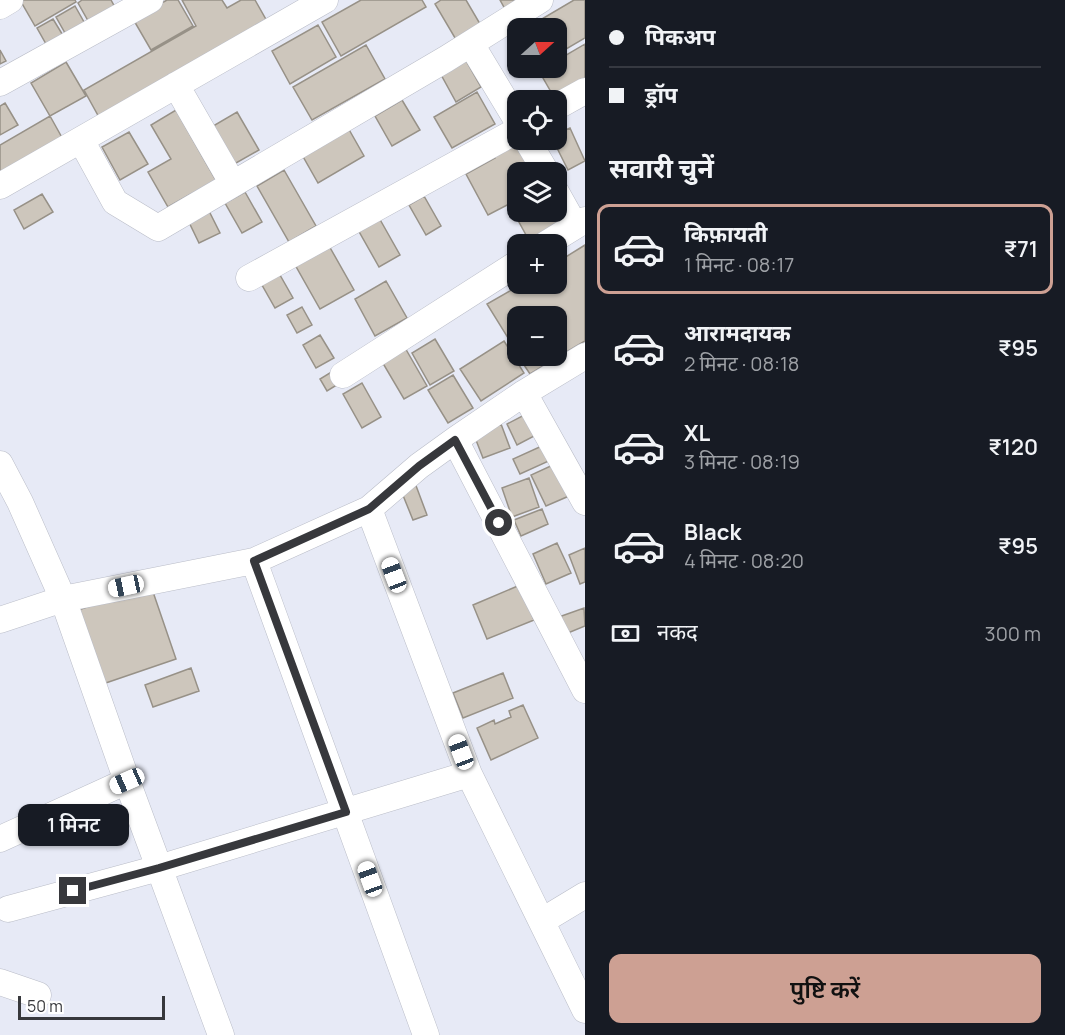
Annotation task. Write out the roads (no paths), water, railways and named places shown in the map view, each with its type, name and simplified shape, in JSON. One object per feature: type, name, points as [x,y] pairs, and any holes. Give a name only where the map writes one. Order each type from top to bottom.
[{"type":"street","points":[[0,6],[10,0]]},
{"type":"street","points":[[0,83],[150,0]]},
{"type":"street","points":[[0,186],[324,0]]},
{"type":"street","points":[[81,140],[115,202],[158,228],[471,44],[540,0]]},
{"type":"street","points":[[471,44],[507,104]]},
{"type":"street","points":[[176,85],[232,184]]},
{"type":"street","points":[[567,101],[585,91]]},
{"type":"street","points":[[249,278],[507,136]]},
{"type":"street","points":[[562,234],[580,223],[567,206]]},
{"type":"street","points":[[343,375],[507,270]]},
{"type":"street","points":[[0,620],[63,599],[254,561],[369,509],[419,466],[455,440],[524,393],[585,356]]},
{"type":"street","points":[[524,393],[583,496]]},
{"type":"street","points":[[455,440],[585,690]]},
{"type":"street","points":[[0,464],[20,502],[63,599],[127,781],[221,1035]]},
{"type":"street","points":[[369,509],[470,774],[585,1010]]},
{"type":"street","points":[[254,561],[426,1035]]},
{"type":"street","points":[[8,909],[159,868],[470,774]]},
{"type":"street","points":[[0,839],[127,781]]},
{"type":"street","points":[[542,921],[585,895]]},
{"type":"street","points":[[0,982],[38,995]]}]
